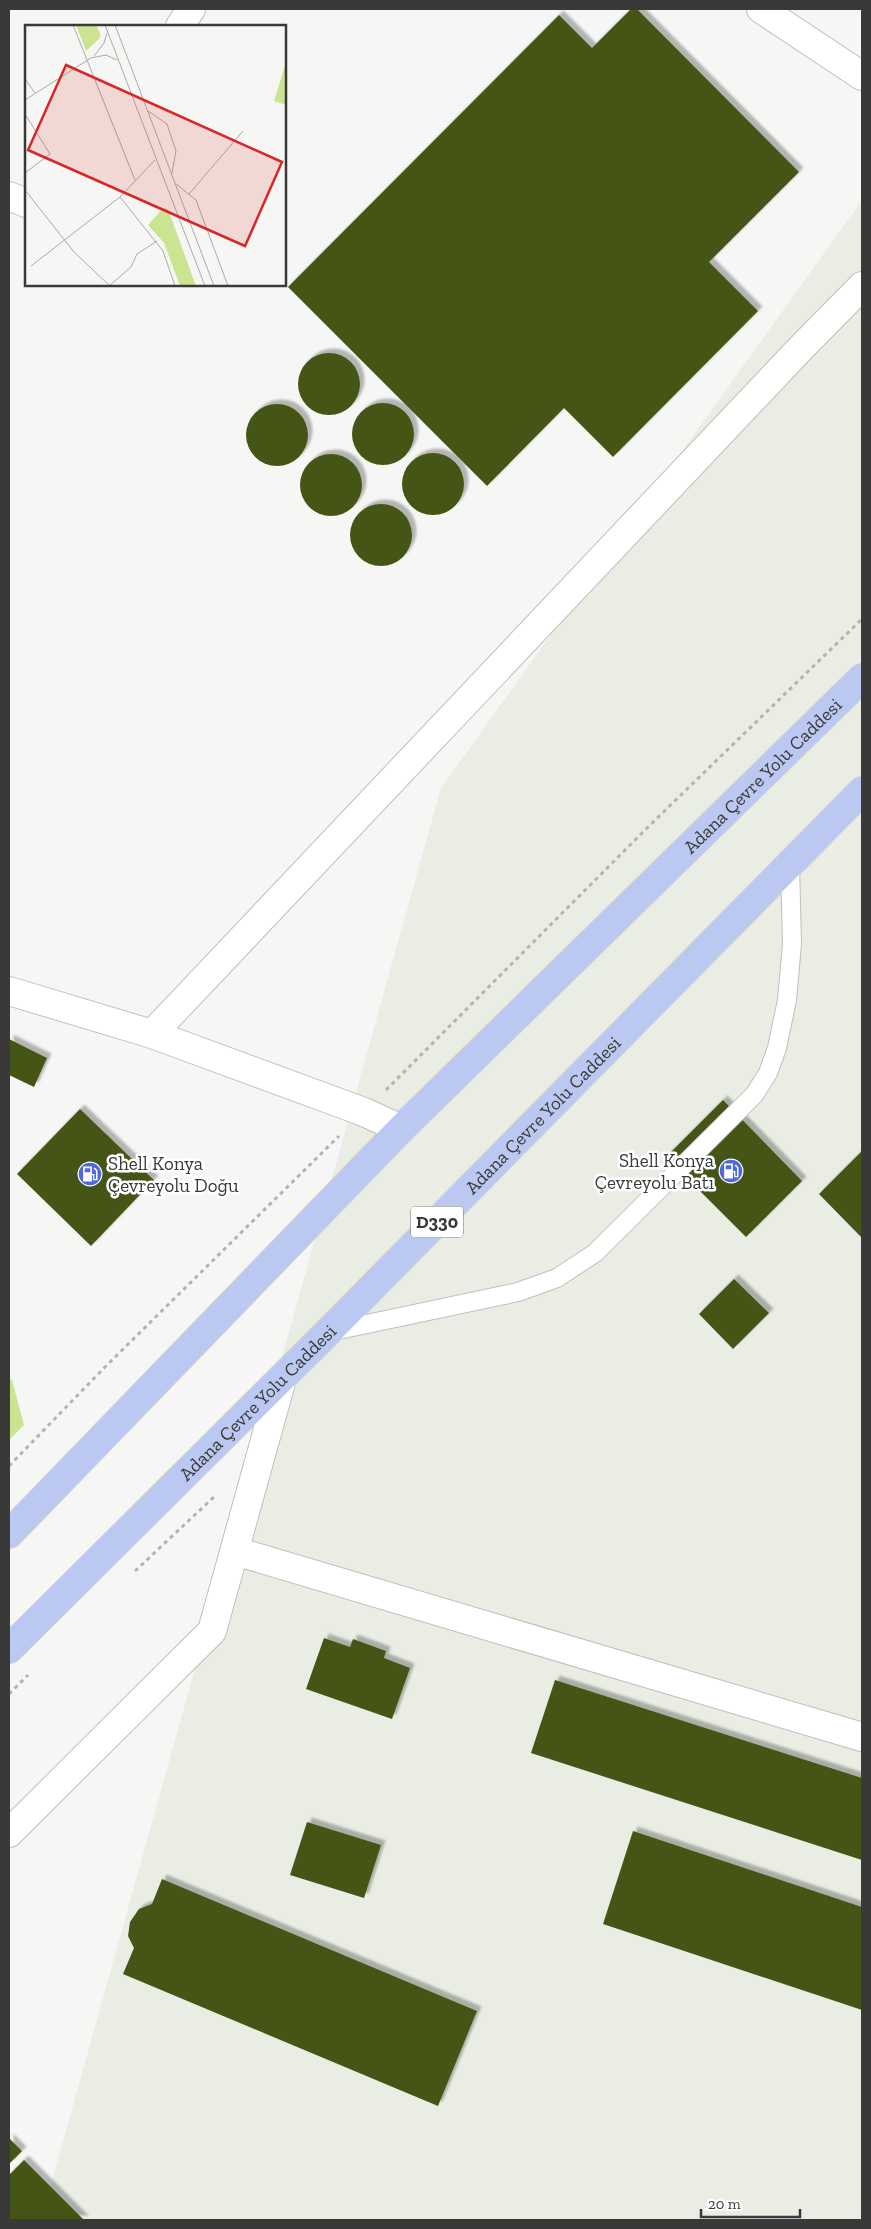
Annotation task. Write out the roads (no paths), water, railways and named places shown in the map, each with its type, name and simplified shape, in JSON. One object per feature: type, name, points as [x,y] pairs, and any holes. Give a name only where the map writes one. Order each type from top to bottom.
[{"type":"highway","name":"Adana Çevre Yolu Caddesi","points":[[9,1534],[401,1128],[862,678]]},
{"type":"highway","name":"Adana Çevre Yolu Caddesi","points":[[9,1650],[282,1379],[862,791]]},
{"type":"street","points":[[181,25],[191,9]]},
{"type":"street","points":[[761,9],[862,76]]},
{"type":"street","points":[[9,196],[25,203]]},
{"type":"street","points":[[152,1034],[799,350],[862,286]]},
{"type":"street","points":[[9,991],[152,1034],[364,1112],[401,1128]]},
{"type":"street","points":[[9,1833],[212,1631],[282,1379]]},
{"type":"street","points":[[235,1551],[862,1737]]},
{"type":"lane","points":[[328,1332],[518,1292],[557,1278],[595,1253],[754,1095],[768,1073],[787,1000],[792,944],[790,864]]},
{"type":"place","name":"Shell Konya Çevreyolu Batı","points":[[731,1171]]},
{"type":"place","name":"Shell Konya Çevreyolu Doğu","points":[[90,1174]]}]
